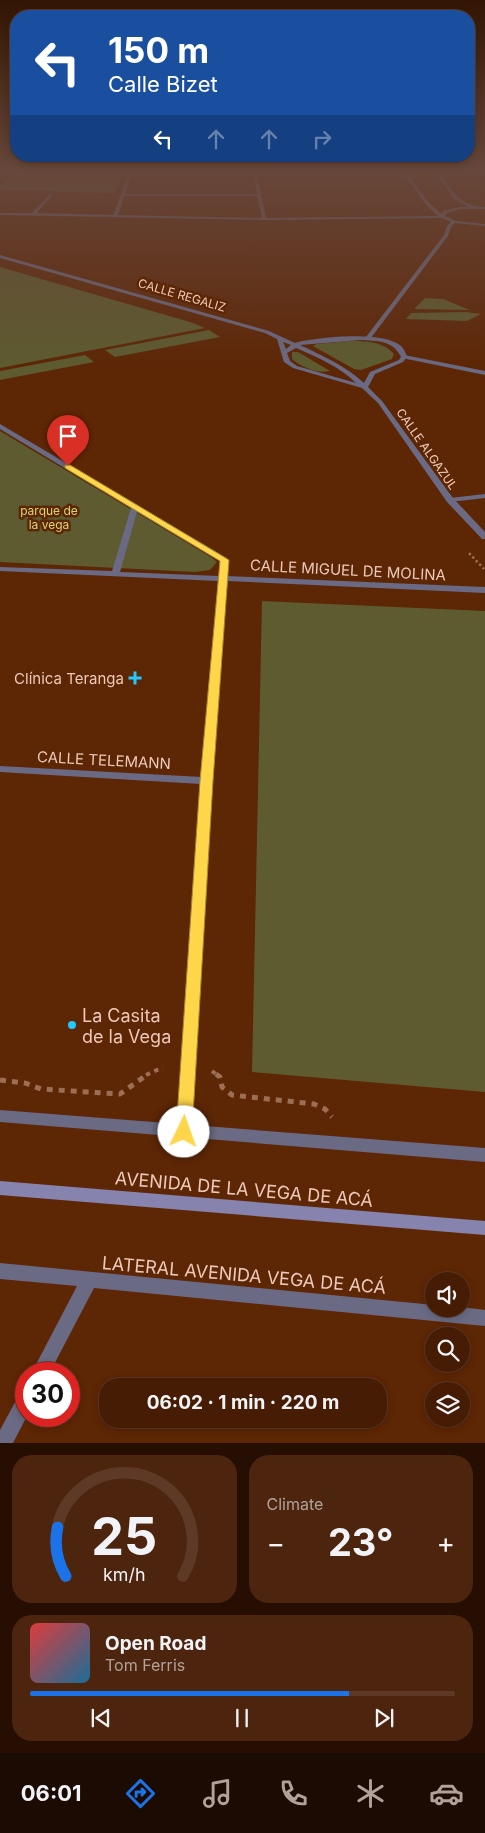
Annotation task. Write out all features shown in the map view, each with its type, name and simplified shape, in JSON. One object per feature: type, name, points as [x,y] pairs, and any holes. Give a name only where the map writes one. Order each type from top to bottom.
[{"type":"main road","name":"AVENIDA DE LA VEGA DE ACÁ","points":[[0,1188],[485,1228]]},
{"type":"street","points":[[368,338],[445,236]]},
{"type":"street","name":"CALLE REGALIZ","points":[[0,256],[215,316],[279,337],[297,344],[352,374]]},
{"type":"street","points":[[317,342],[279,337],[286,362],[305,372],[327,376],[365,388],[368,377],[378,369]]},
{"type":"street","points":[[284,353],[297,344],[368,338],[392,343],[401,349],[404,357]]},
{"type":"street","points":[[327,376],[352,374],[393,366],[404,357]]},
{"type":"street","points":[[404,357],[485,373]]},
{"type":"street","name":"CALLE ALGAZUL","points":[[352,374],[380,402],[450,500],[485,537]]},
{"type":"street","points":[[0,426],[224,560],[206,781],[184,1132]]},
{"type":"street","points":[[450,500],[485,496]]},
{"type":"street","points":[[115,574],[135,507]]},
{"type":"street","name":"CALLE MIGUEL DE MOLINA","points":[[0,569],[485,590]]},
{"type":"street","name":"CALLE TELEMANN","points":[[0,768],[206,781]]},
{"type":"street","points":[[0,1116],[485,1155]]},
{"type":"street","name":"LATERAL AVENIDA VEGA DE ACÁ","points":[[0,1272],[485,1318]]},
{"type":"street","points":[[46,1362],[89,1281]]},
{"type":"street","points":[[3,1443],[15,1420]]},
{"type":"path","points":[[473,557],[481,565]]},
{"type":"path","points":[[0,1080],[25,1083],[42,1089],[120,1094],[130,1090],[147,1074],[157,1068]]},
{"type":"path","points":[[206,1070],[214,1072],[220,1077],[222,1087],[232,1095],[303,1102]]},
{"type":"green space","points":[[0,267],[190,322],[205,328],[0,368]]},
{"type":"green space","points":[[425,298],[443,299],[470,310],[414,309]]},
{"type":"green space","points":[[466,312],[481,314],[467,321],[406,319],[411,313]]},
{"type":"green space","points":[[209,330],[220,337],[115,357],[105,350]]},
{"type":"green space","points":[[349,341],[379,344],[385,346],[394,354],[392,359],[361,370],[354,369],[313,346]]},
{"type":"green space","points":[[292,352],[298,352],[330,371],[315,371],[300,365],[292,359]]},
{"type":"green space","points":[[85,355],[94,362],[0,380],[0,371]]},
{"type":"green space","name":"parque de la vega","points":[[0,431],[217,562],[210,570],[195,572],[0,562]]},
{"type":"green space","points":[[262,601],[485,611],[485,1092],[252,1072]]},
{"type":"place","name":"Clínica Teranga","points":[[135,678]]},
{"type":"place","name":"La Casita de la Vega","points":[[72,1025]]},
{"type":"route","points":[[68,466],[224,560],[206,781],[184,1132]]}]
